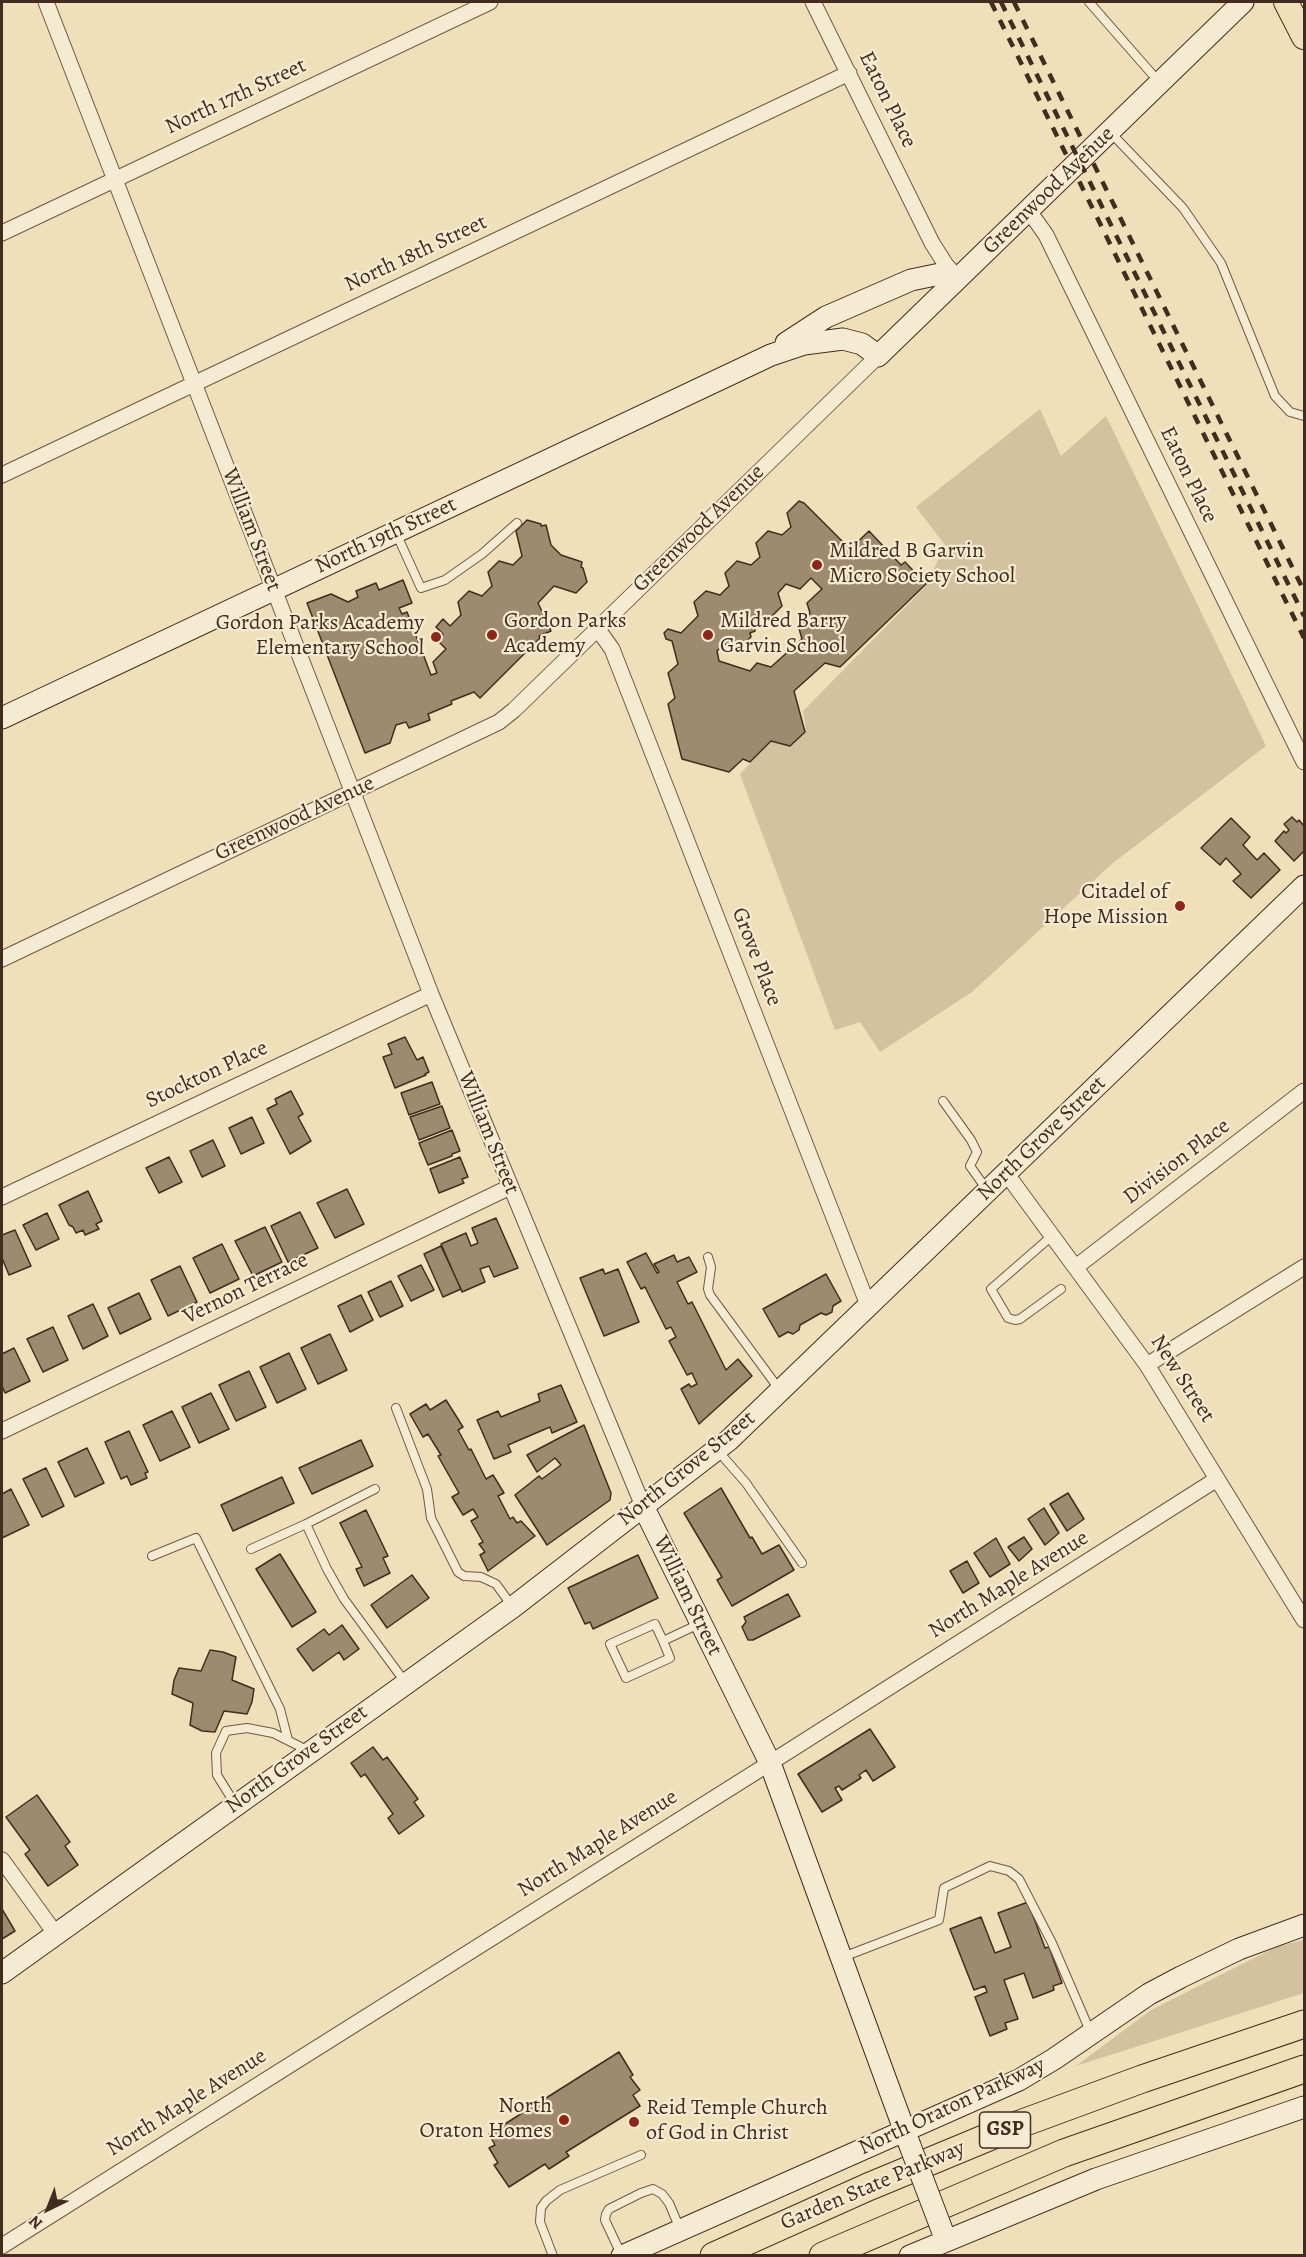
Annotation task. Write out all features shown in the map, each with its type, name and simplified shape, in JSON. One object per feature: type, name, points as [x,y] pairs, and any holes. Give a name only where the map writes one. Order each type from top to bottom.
[{"type":"highway","name":"Garden State Parkway","points":[[714,2256],[868,2187],[1020,2124],[1142,2079],[1305,2024]]},
{"type":"highway","name":"Garden State Parkway","points":[[823,2256],[1064,2153],[1305,2069]]},
{"type":"main road","name":"Greenwood Avenue","points":[[878,356],[1243,2]]},
{"type":"main road","points":[[1286,2],[1305,37]]},
{"type":"main road","name":"North 19th Street","points":[[771,355],[826,317],[911,280],[940,274],[958,278]]},
{"type":"main road","name":"North 19th Street","points":[[2,718],[771,355],[804,344],[843,339],[862,344],[878,356]]},
{"type":"main road","name":"North Grove Street","points":[[2,1973],[405,1682],[513,1607],[729,1440],[1305,886]]},
{"type":"main road","name":"William Street","points":[[643,1506],[770,1763],[946,2242]]},
{"type":"main road","name":"North Oraton Parkway","points":[[622,2256],[907,2136],[1019,2080],[1149,1994],[1201,1966],[1239,1949],[1305,1925]]},
{"type":"main road","points":[[910,2256],[1106,2175],[1305,2107]]},
{"type":"street","name":"William Street","points":[[46,2],[431,994],[643,1506]]},
{"type":"street","name":"North 17th Street","points":[[2,233],[490,2]]},
{"type":"street","name":"Eaton Place","points":[[813,2],[932,243],[946,266],[958,278]]},
{"type":"street","name":"North 18th Street","points":[[2,475],[849,74]]},
{"type":"street","name":"Eaton Place","points":[[1029,211],[1046,235],[1305,762]]},
{"type":"street","name":"Greenwood Avenue","points":[[2,959],[499,722],[878,356]]},
{"type":"street","name":"Grove Place","points":[[597,628],[612,649],[868,1305]]},
{"type":"street","name":"Stockton Place","points":[[2,1197],[431,994]]},
{"type":"street","name":"Division Place","points":[[1076,1267],[1305,1091]]},
{"type":"street","name":"New Street","points":[[1006,1173],[1147,1365],[1305,1620]]},
{"type":"street","name":"Vernon Terrace","points":[[2,1431],[510,1187]]},
{"type":"street","points":[[1147,1365],[1305,1267]]},
{"type":"street","name":"North Maple Avenue","points":[[2,2246],[1217,1479]]},
{"type":"street","points":[[2,1860],[55,1933]]},
{"type":"lane","points":[[1089,2],[1160,83]]},
{"type":"lane","points":[[1110,132],[1183,208],[1221,263],[1275,396],[1290,412],[1305,416]]},
{"type":"lane","points":[[395,532],[420,588],[445,580],[482,554],[517,523]]},
{"type":"lane","points":[[943,1101],[972,1140],[976,1152],[970,1166],[988,1191]]},
{"type":"lane","points":[[1053,1235],[991,1289],[1008,1318],[1015,1320],[1020,1319],[1061,1289]]},
{"type":"lane","points":[[708,1257],[711,1267],[708,1289],[710,1295],[780,1391]]},
{"type":"lane","points":[[396,1408],[427,1489],[431,1518],[458,1572],[464,1576],[489,1580],[496,1584],[513,1607]]},
{"type":"lane","points":[[717,1449],[746,1483],[802,1563]]},
{"type":"lane","points":[[251,1549],[375,1489]]},
{"type":"lane","points":[[306,1524],[344,1599],[405,1682]]},
{"type":"lane","points":[[153,1556],[196,1538],[280,1708],[288,1740]]},
{"type":"lane","points":[[663,1641],[701,1623]]},
{"type":"lane","points":[[655,1624],[663,1641],[670,1658],[626,1678],[610,1644],[655,1624]]},
{"type":"lane","points":[[236,1805],[217,1775],[216,1753],[226,1731],[247,1728],[273,1733],[310,1751]]},
{"type":"lane","points":[[841,1958],[939,1920],[944,1888],[990,1866],[1009,1870],[1019,1879],[1052,1942],[1090,2032]]},
{"type":"lane","points":[[553,2256],[540,2222],[542,2208],[546,2201],[560,2190],[641,2155]]},
{"type":"lane","points":[[622,2256],[605,2220],[606,2214],[609,2209],[641,2193],[653,2189],[662,2194],[669,2203],[680,2230]]},
{"type":"shaded area","points":[[1040,409],[1061,456],[1106,416],[1266,746],[1113,863],[972,992],[880,1052],[860,1022],[835,1030],[740,774],[771,742],[792,745],[806,728],[803,711],[926,586],[945,545],[916,507]]},
{"type":"shaded area","points":[[1304,1940],[1304,1993],[1076,2066],[1151,2010],[1278,1946]]},
{"type":"building","name":"Mildred Barry Garvin School","points":[[799,501],[804,503],[850,549],[869,531],[901,565],[905,562],[926,584],[840,667],[825,663],[794,691],[805,732],[790,746],[771,741],[750,762],[743,759],[729,772],[682,759],[668,704],[675,698],[668,673],[678,664],[672,641],[666,639],[664,633],[668,629],[681,633],[698,616],[694,602],[706,591],[720,595],[729,586],[725,573],[737,561],[751,565],[760,557],[756,543],[768,531],[782,535],[791,527],[787,513]],"holes":[[[811,578],[822,589],[807,603],[810,613],[798,625],[802,639],[771,667],[757,663],[750,671],[719,661],[717,651],[724,644],[739,648],[751,637],[750,633],[755,631],[754,624],[748,626],[747,622],[756,614],[770,618],[782,606],[778,593],[786,584],[800,589]]]},
{"type":"building","name":"Gordon Parks Academy","points":[[527,520],[541,524],[541,526],[546,525],[551,545],[561,555],[582,562],[581,567],[587,582],[576,593],[554,586],[538,603],[551,631],[539,636],[540,638],[480,698],[474,692],[451,701],[452,704],[428,714],[430,720],[409,728],[406,722],[396,725],[390,743],[365,753],[307,603],[331,594],[348,602],[358,597],[356,591],[376,583],[379,590],[403,580],[412,603],[399,608],[402,614],[407,612],[431,675],[437,673],[433,662],[446,649],[437,640],[443,634],[436,627],[443,619],[450,626],[461,615],[458,602],[469,591],[482,596],[492,586],[488,572],[499,561],[513,565],[522,556],[516,531]]},
{"type":"building","points":[[1292,817],[1304,826],[1304,851],[1294,861],[1275,841],[1284,831],[1286,833],[1289,830],[1284,824]]},
{"type":"building","points":[[1231,818],[1250,837],[1243,845],[1257,860],[1264,853],[1280,870],[1251,898],[1233,881],[1241,874],[1226,858],[1220,865],[1201,848]]},
{"type":"building","points":[[405,1037],[417,1060],[423,1057],[429,1072],[395,1088],[383,1057],[392,1054],[388,1044]]},
{"type":"building","points":[[432,1082],[440,1104],[409,1115],[401,1093]]},
{"type":"building","points":[[291,1091],[303,1114],[298,1117],[311,1141],[290,1154],[267,1109],[277,1104],[275,1099]]},
{"type":"building","points":[[442,1106],[450,1128],[419,1140],[410,1117]]},
{"type":"building","points":[[252,1117],[264,1143],[241,1154],[229,1128]]},
{"type":"building","points":[[452,1130],[460,1151],[428,1165],[419,1143]]},
{"type":"building","points":[[213,1140],[225,1166],[202,1177],[190,1151]]},
{"type":"building","points":[[169,1157],[182,1182],[159,1193],[146,1168]]},
{"type":"building","points":[[460,1157],[468,1177],[462,1179],[464,1183],[439,1193],[430,1169]]},
{"type":"building","points":[[347,1189],[364,1224],[335,1238],[317,1203]]},
{"type":"building","points":[[88,1191],[102,1221],[96,1224],[99,1229],[85,1235],[83,1230],[76,1233],[69,1225],[59,1205]]},
{"type":"building","points":[[300,1212],[318,1248],[288,1262],[271,1226]]},
{"type":"building","points":[[47,1213],[59,1239],[36,1250],[23,1225]]},
{"type":"building","points":[[496,1218],[518,1268],[494,1277],[489,1266],[480,1269],[485,1282],[462,1292],[441,1244],[466,1233],[471,1246],[478,1243],[472,1228]]},
{"type":"building","points":[[265,1227],[282,1262],[253,1276],[235,1241]]},
{"type":"building","points":[[15,1230],[31,1266],[9,1275],[2,1258],[2,1235]]},
{"type":"building","points":[[222,1244],[239,1279],[210,1293],[193,1258]]},
{"type":"building","points":[[441,1246],[461,1289],[443,1297],[424,1254]]},
{"type":"building","points":[[646,1253],[657,1273],[659,1272],[654,1264],[674,1255],[677,1262],[689,1257],[697,1272],[677,1282],[688,1304],[692,1302],[726,1370],[738,1359],[752,1376],[699,1424],[681,1389],[689,1384],[691,1387],[697,1384],[692,1373],[687,1375],[669,1341],[676,1337],[671,1327],[666,1329],[645,1287],[641,1289],[627,1262]]},
{"type":"building","points":[[421,1265],[434,1290],[411,1301],[398,1276]]},
{"type":"building","points":[[180,1266],[197,1302],[168,1316],[151,1280]]},
{"type":"building","points":[[603,1269],[605,1274],[618,1269],[639,1322],[604,1336],[580,1278]]},
{"type":"building","points":[[826,1274],[841,1301],[833,1306],[832,1312],[826,1315],[821,1313],[800,1325],[799,1330],[793,1334],[788,1332],[779,1337],[763,1309]]},
{"type":"building","points":[[391,1281],[403,1306],[380,1317],[368,1292]]},
{"type":"building","points":[[139,1293],[151,1319],[120,1334],[108,1308]]},
{"type":"building","points":[[361,1295],[373,1320],[350,1332],[338,1306]]},
{"type":"building","points":[[93,1304],[108,1336],[83,1349],[68,1316]]},
{"type":"building","points":[[53,1327],[68,1360],[43,1372],[27,1339]]},
{"type":"building","points":[[330,1334],[347,1370],[318,1384],[301,1348]]},
{"type":"building","points":[[14,1348],[30,1381],[5,1393],[2,1386],[2,1354]]},
{"type":"building","points":[[289,1353],[306,1389],[277,1403],[260,1367]]},
{"type":"building","points":[[249,1371],[266,1407],[236,1421],[219,1385]]},
{"type":"building","points":[[561,1385],[577,1422],[552,1433],[550,1427],[508,1445],[511,1452],[494,1459],[477,1420],[498,1411],[501,1417],[540,1401],[538,1394]]},
{"type":"building","points":[[211,1393],[229,1429],[199,1443],[182,1407]]},
{"type":"building","points":[[446,1400],[463,1427],[458,1430],[469,1450],[471,1449],[486,1479],[493,1475],[504,1493],[498,1496],[510,1519],[513,1517],[517,1523],[521,1521],[535,1536],[488,1571],[480,1555],[485,1552],[479,1544],[483,1542],[471,1521],[478,1517],[473,1509],[463,1515],[452,1497],[459,1493],[438,1456],[441,1455],[428,1434],[423,1437],[410,1414],[426,1404],[430,1410]]},
{"type":"building","points":[[172,1411],[190,1447],[160,1461],[143,1425]]},
{"type":"building","points":[[584,1425],[611,1493],[610,1500],[547,1545],[515,1495],[539,1476],[542,1479],[561,1465],[555,1458],[537,1472],[527,1455]]},
{"type":"building","points":[[129,1431],[148,1472],[145,1473],[147,1478],[131,1485],[127,1476],[121,1479],[105,1442]]},
{"type":"building","points":[[361,1440],[373,1466],[312,1494],[299,1468]]},
{"type":"building","points":[[87,1448],[104,1483],[75,1497],[58,1462]]},
{"type":"building","points":[[46,1468],[64,1506],[42,1517],[23,1479]]},
{"type":"building","points":[[282,1477],[294,1503],[233,1531],[221,1505]]},
{"type":"building","points":[[721,1488],[762,1554],[779,1545],[794,1570],[732,1606],[717,1580],[722,1577],[684,1513]]},
{"type":"building","points":[[11,1489],[29,1525],[2,1538],[2,1494]]},
{"type":"building","points":[[1068,1493],[1084,1519],[1067,1531],[1050,1504]]},
{"type":"building","points":[[1044,1508],[1059,1533],[1045,1545],[1028,1519]]},
{"type":"building","points":[[366,1510],[388,1556],[383,1558],[390,1573],[364,1586],[356,1569],[362,1567],[340,1523]]},
{"type":"building","points":[[1024,1537],[1032,1549],[1019,1561],[1008,1547]]},
{"type":"building","points":[[996,1538],[1010,1564],[990,1577],[974,1553]]},
{"type":"building","points":[[280,1554],[316,1612],[292,1627],[256,1569]]},
{"type":"building","points":[[638,1555],[658,1598],[593,1629],[590,1622],[585,1624],[568,1588]]},
{"type":"building","points":[[967,1561],[979,1583],[963,1593],[950,1571]]},
{"type":"building","points":[[412,1575],[429,1598],[387,1628],[371,1605]]},
{"type":"building","points":[[788,1594],[800,1616],[753,1640],[748,1640],[742,1627],[746,1622],[744,1617]]},
{"type":"building","points":[[342,1625],[359,1649],[344,1660],[339,1652],[313,1671],[297,1649],[324,1629],[329,1635]]},
{"type":"building","points":[[210,1650],[236,1657],[232,1680],[254,1689],[247,1714],[224,1711],[215,1732],[202,1731],[190,1725],[193,1703],[172,1694],[179,1668],[201,1671]]},
{"type":"building","points":[[870,1729],[895,1767],[873,1781],[866,1770],[859,1775],[861,1778],[842,1790],[839,1786],[835,1788],[842,1800],[822,1812],[798,1774]]},
{"type":"building","points":[[373,1747],[383,1760],[387,1757],[418,1799],[414,1802],[424,1816],[399,1834],[388,1818],[393,1814],[365,1774],[361,1777],[351,1763]]},
{"type":"building","points":[[37,1795],[70,1842],[65,1846],[78,1865],[48,1886],[25,1854],[30,1850],[6,1817]]},
{"type":"building","points":[[1028,1902],[1045,1948],[1049,1947],[1062,1983],[1053,1986],[1054,1990],[1033,1998],[1024,1973],[1004,1980],[1018,2019],[1005,2023],[1007,2029],[990,2036],[975,1997],[987,1992],[985,1986],[974,1990],[950,1929],[981,1917],[995,1953],[1011,1947],[998,1913]]},
{"type":"building","points":[[2,1909],[15,1931],[2,1939]]},
{"type":"building","name":"North Oraton Homes","points":[[619,2052],[633,2075],[630,2077],[640,2090],[633,2095],[640,2106],[566,2152],[569,2156],[549,2169],[545,2164],[509,2187],[494,2165],[498,2163],[489,2148],[495,2145],[489,2134]]},
{"type":"railway","points":[[991,2],[1304,638]]},
{"type":"railway","points":[[1001,2],[1304,616]]},
{"type":"railway","points":[[1014,2],[1304,591]]},
{"type":"place","name":"Mildred B Garvin Micro Society School","points":[[817,565]]},
{"type":"place","name":"Gordon Parks Academy","points":[[492,635]]},
{"type":"place","name":"Mildred Barry Garvin School","points":[[708,635]]},
{"type":"place","name":"Gordon Parks Academy Elementary School","points":[[436,637]]},
{"type":"place","name":"Citadel of Hope Mission","points":[[1180,906]]},
{"type":"place","name":"North Oraton Homes","points":[[564,2120]]},
{"type":"place","name":"Reid Temple Church of God in Christ","points":[[634,2122]]}]
